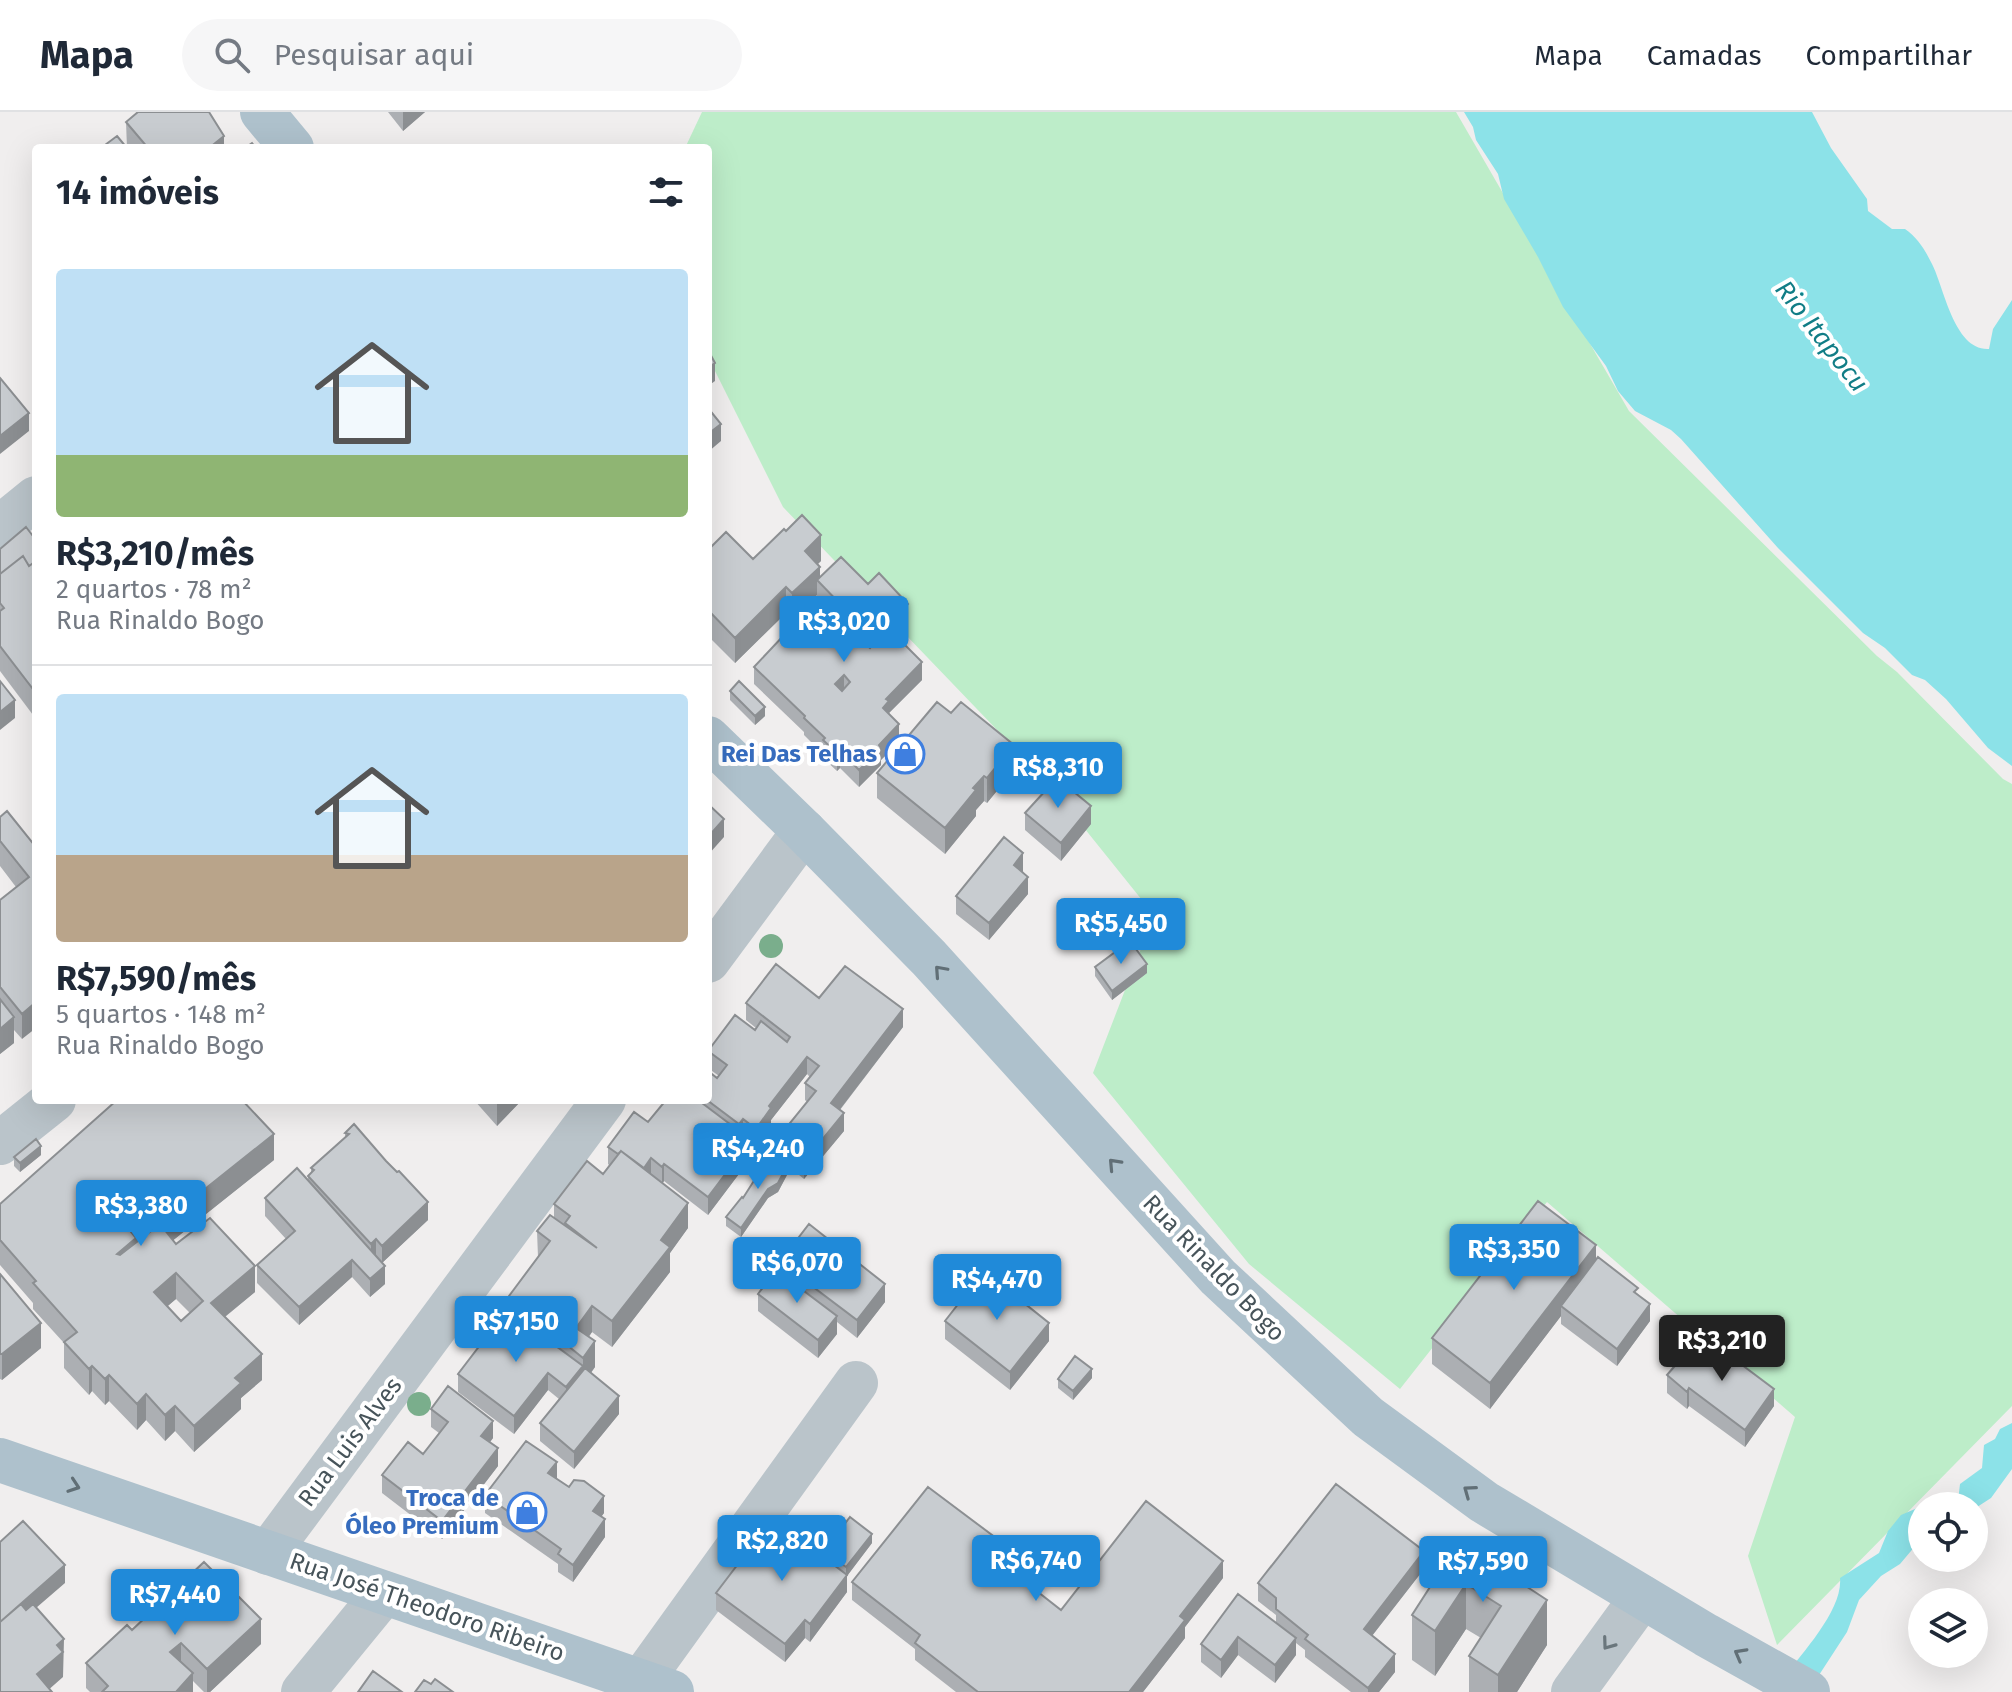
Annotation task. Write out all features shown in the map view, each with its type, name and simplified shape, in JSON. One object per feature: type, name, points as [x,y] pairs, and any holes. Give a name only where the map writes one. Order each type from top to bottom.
[{"type":"main road","points":[[262,112],[289,144]]},
{"type":"main road","name":"Rua Rinaldo Bogo","points":[[712,742],[929,958],[1208,1265],[1277,1335],[1368,1417],[1484,1502],[1808,1692]]},
{"type":"main road","name":"Rua José Theodoro Ribeiro","points":[[0,1460],[657,1686]]},
{"type":"street","points":[[0,527],[32,501]]},
{"type":"street","points":[[712,956],[804,831]]},
{"type":"street","points":[[0,1143],[49,1104]]},
{"type":"street","name":"Rua Luis Alves","points":[[268,1553],[601,1104]]},
{"type":"street","points":[[657,1686],[856,1383]]},
{"type":"street","points":[[303,1692],[384,1593]]},
{"type":"street","points":[[1573,1692],[1642,1597]]},
{"type":"green space","points":[[702,112],[1456,112],[1629,411],[2003,779],[2012,784],[2012,1406],[1927,1492],[1908,1492],[1908,1512],[1777,1645],[1748,1556],[1795,1417],[1547,1202],[1400,1389],[1249,1264],[1093,1073],[1154,915],[1048,783],[783,507],[712,365],[712,144],[687,144]]},
{"type":"water","name":"Rio Itapocu","points":[[1464,112],[1812,112],[1831,148],[1867,199],[1868,211],[1892,229],[1905,229],[1921,245],[1932,264],[1952,316],[1967,340],[1977,347],[1989,349],[1993,329],[2012,300],[2012,766],[1988,748],[1946,699],[1925,680],[1912,675],[1885,648],[1863,633],[1778,548],[1681,439],[1671,430],[1635,411],[1618,391],[1606,366],[1563,307],[1504,199],[1498,174],[1476,140]]},
{"type":"water","points":[[2012,1423],[2012,1469],[1988,1500],[1988,1492],[1959,1492],[1960,1484],[1982,1468],[1984,1445],[1995,1439],[2000,1429]]},
{"type":"water","points":[[1908,1512],[1908,1555],[1900,1564],[1881,1576],[1859,1600],[1847,1632],[1808,1692],[1784,1677],[1829,1616],[1840,1578],[1879,1553],[1888,1531],[1901,1515]]},
{"type":"building","points":[[138,112],[209,112],[224,136],[214,144],[145,144],[126,122]]},
{"type":"building","points":[[117,136],[124,144],[106,144]]},
{"type":"building","points":[[0,378],[29,413],[0,436]]},
{"type":"building","points":[[712,413],[721,424],[712,431]]},
{"type":"building","points":[[802,515],[821,535],[805,551],[820,567],[792,593],[786,587],[735,638],[712,614],[712,546],[726,532],[753,559],[784,529],[786,531]]},
{"type":"building","points":[[26,527],[32,535],[32,564],[29,566],[23,556],[0,574],[0,549]]},
{"type":"building","points":[[23,556],[29,566],[32,564],[32,688],[0,646],[0,611],[4,608],[0,603],[0,574]]},
{"type":"building","points":[[841,557],[868,584],[879,573],[908,604],[889,629],[922,662],[886,699],[889,701],[883,708],[899,724],[859,770],[840,750],[837,753],[823,740],[825,738],[805,716],[754,667],[818,599],[870,648],[876,641],[817,580]],"holes":[[[844,675],[850,682],[842,691],[835,684]]]},
{"type":"building","points":[[0,681],[15,700],[0,712]]},
{"type":"building","points":[[739,681],[765,707],[755,716],[730,691]]},
{"type":"building","points":[[937,702],[951,713],[961,702],[1014,745],[987,778],[984,776],[973,788],[976,790],[945,828],[877,773]]},
{"type":"building","points":[[1057,778],[1091,806],[1061,843],[1025,813]]},
{"type":"building","points":[[712,808],[724,819],[712,832]]},
{"type":"building","points":[[7,811],[32,842],[32,1005],[22,1014],[0,987],[0,900],[29,877],[0,841],[0,817]]},
{"type":"building","points":[[1004,837],[1023,853],[1014,865],[1028,877],[989,923],[956,896]]},
{"type":"building","points":[[1130,941],[1147,964],[1112,991],[1095,967]]},
{"type":"building","points":[[776,964],[819,998],[845,966],[903,1009],[831,1103],[844,1113],[804,1162],[777,1139],[816,1091],[805,1083],[819,1066],[807,1057],[769,1106],[771,1108],[756,1129],[743,1119],[739,1124],[712,1104],[712,1074],[717,1078],[727,1065],[712,1054],[712,1046],[735,1015],[755,1030],[761,1021],[787,1042],[790,1037],[746,1003]]},
{"type":"building","points":[[0,999],[14,1017],[0,1029]]},
{"type":"building","points":[[112,1104],[246,1104],[274,1134],[166,1220],[153,1205],[127,1227],[136,1238],[117,1254],[120,1255],[160,1224],[176,1244],[210,1218],[255,1266],[211,1303],[262,1354],[235,1378],[241,1383],[194,1426],[175,1406],[165,1415],[146,1394],[137,1404],[109,1375],[105,1379],[92,1366],[89,1369],[64,1342],[77,1332],[0,1240],[0,1204]],"holes":[[[176,1273],[203,1301],[181,1321],[154,1292]]]},
{"type":"building","points":[[663,1104],[703,1104],[751,1140],[708,1197],[664,1164],[662,1167],[651,1158],[644,1168],[621,1151],[618,1154],[608,1147],[634,1112],[648,1122]]},
{"type":"building","points":[[354,1124],[428,1202],[382,1246],[376,1239],[371,1244],[308,1176],[314,1170],[311,1168],[349,1134],[345,1133]]},
{"type":"building","points":[[36,1139],[41,1146],[20,1163],[14,1157]]},
{"type":"building","points":[[621,1151],[688,1203],[661,1240],[670,1247],[612,1321],[592,1306],[576,1328],[595,1341],[583,1358],[509,1296],[550,1241],[537,1231],[550,1215],[597,1248],[565,1223],[570,1216],[554,1204],[587,1161],[603,1174]]},
{"type":"building","points":[[771,1154],[787,1166],[778,1183],[768,1189],[741,1228],[726,1217],[743,1198]]},
{"type":"building","points":[[297,1168],[385,1266],[370,1279],[352,1260],[299,1307],[257,1265],[295,1231],[265,1198]]},
{"type":"building","points":[[1538,1201],[1596,1245],[1490,1383],[1432,1338]]},
{"type":"building","points":[[809,1224],[885,1284],[857,1320],[788,1268],[797,1257],[789,1250]]},
{"type":"building","points":[[1598,1257],[1638,1288],[1634,1292],[1650,1304],[1617,1349],[1561,1306]]},
{"type":"building","points":[[776,1270],[837,1316],[818,1340],[758,1294]]},
{"type":"building","points":[[984,1271],[1049,1323],[1010,1372],[945,1321]]},
{"type":"building","points":[[0,1274],[41,1323],[2,1354],[0,1354]]},
{"type":"building","points":[[507,1310],[583,1366],[566,1387],[548,1373],[514,1416],[458,1374]]},
{"type":"building","points":[[1699,1338],[1715,1351],[1718,1347],[1774,1389],[1745,1430],[1667,1375]]},
{"type":"building","points":[[1075,1356],[1092,1369],[1073,1391],[1058,1379]]},
{"type":"building","points":[[585,1368],[619,1396],[574,1452],[540,1423]]},
{"type":"building","points":[[448,1386],[493,1421],[481,1436],[498,1448],[442,1521],[382,1475],[408,1442],[423,1454],[448,1422],[431,1409]]},
{"type":"building","points":[[526,1441],[557,1462],[548,1473],[569,1487],[574,1480],[584,1481],[604,1496],[593,1511],[605,1519],[573,1565],[558,1554],[561,1549],[485,1495]]},
{"type":"building","points":[[1336,1484],[1424,1551],[1364,1629],[1395,1654],[1368,1688],[1305,1639],[1308,1635],[1276,1609],[1276,1598],[1258,1583]]},
{"type":"building","points":[[928,1487],[996,1538],[987,1552],[1061,1610],[1146,1501],[1223,1561],[1180,1616],[1185,1620],[1129,1692],[978,1692],[915,1643],[920,1635],[852,1582]]},
{"type":"building","points":[[850,1517],[872,1534],[846,1567],[824,1551]]},
{"type":"building","points":[[775,1520],[847,1575],[810,1624],[805,1620],[785,1644],[716,1593],[751,1547],[755,1549]]},
{"type":"building","points":[[23,1521],[65,1565],[0,1622],[0,1542]]},
{"type":"building","points":[[1459,1542],[1547,1600],[1498,1675],[1469,1656],[1501,1606],[1466,1584],[1435,1631],[1412,1615]]},
{"type":"building","points":[[204,1562],[261,1619],[207,1669],[181,1643],[170,1652],[193,1673],[176,1692],[102,1692],[108,1686],[86,1663],[127,1625],[132,1630]]},
{"type":"building","points":[[1238,1594],[1296,1638],[1275,1665],[1238,1637],[1221,1660],[1201,1644]]},
{"type":"building","points":[[21,1604],[26,1610],[33,1604],[64,1639],[57,1645],[63,1652],[37,1674],[52,1692],[0,1692],[0,1622]]},
{"type":"building","points":[[373,1671],[402,1692],[358,1692]]},
{"type":"building","points":[[435,1679],[453,1692],[415,1692],[424,1680],[431,1684]]},
{"type":"place","name":"Rei Das Telhas","points":[[905,754]]},
{"type":"place","name":"Troca de Óleo Premium","points":[[527,1512]]}]
